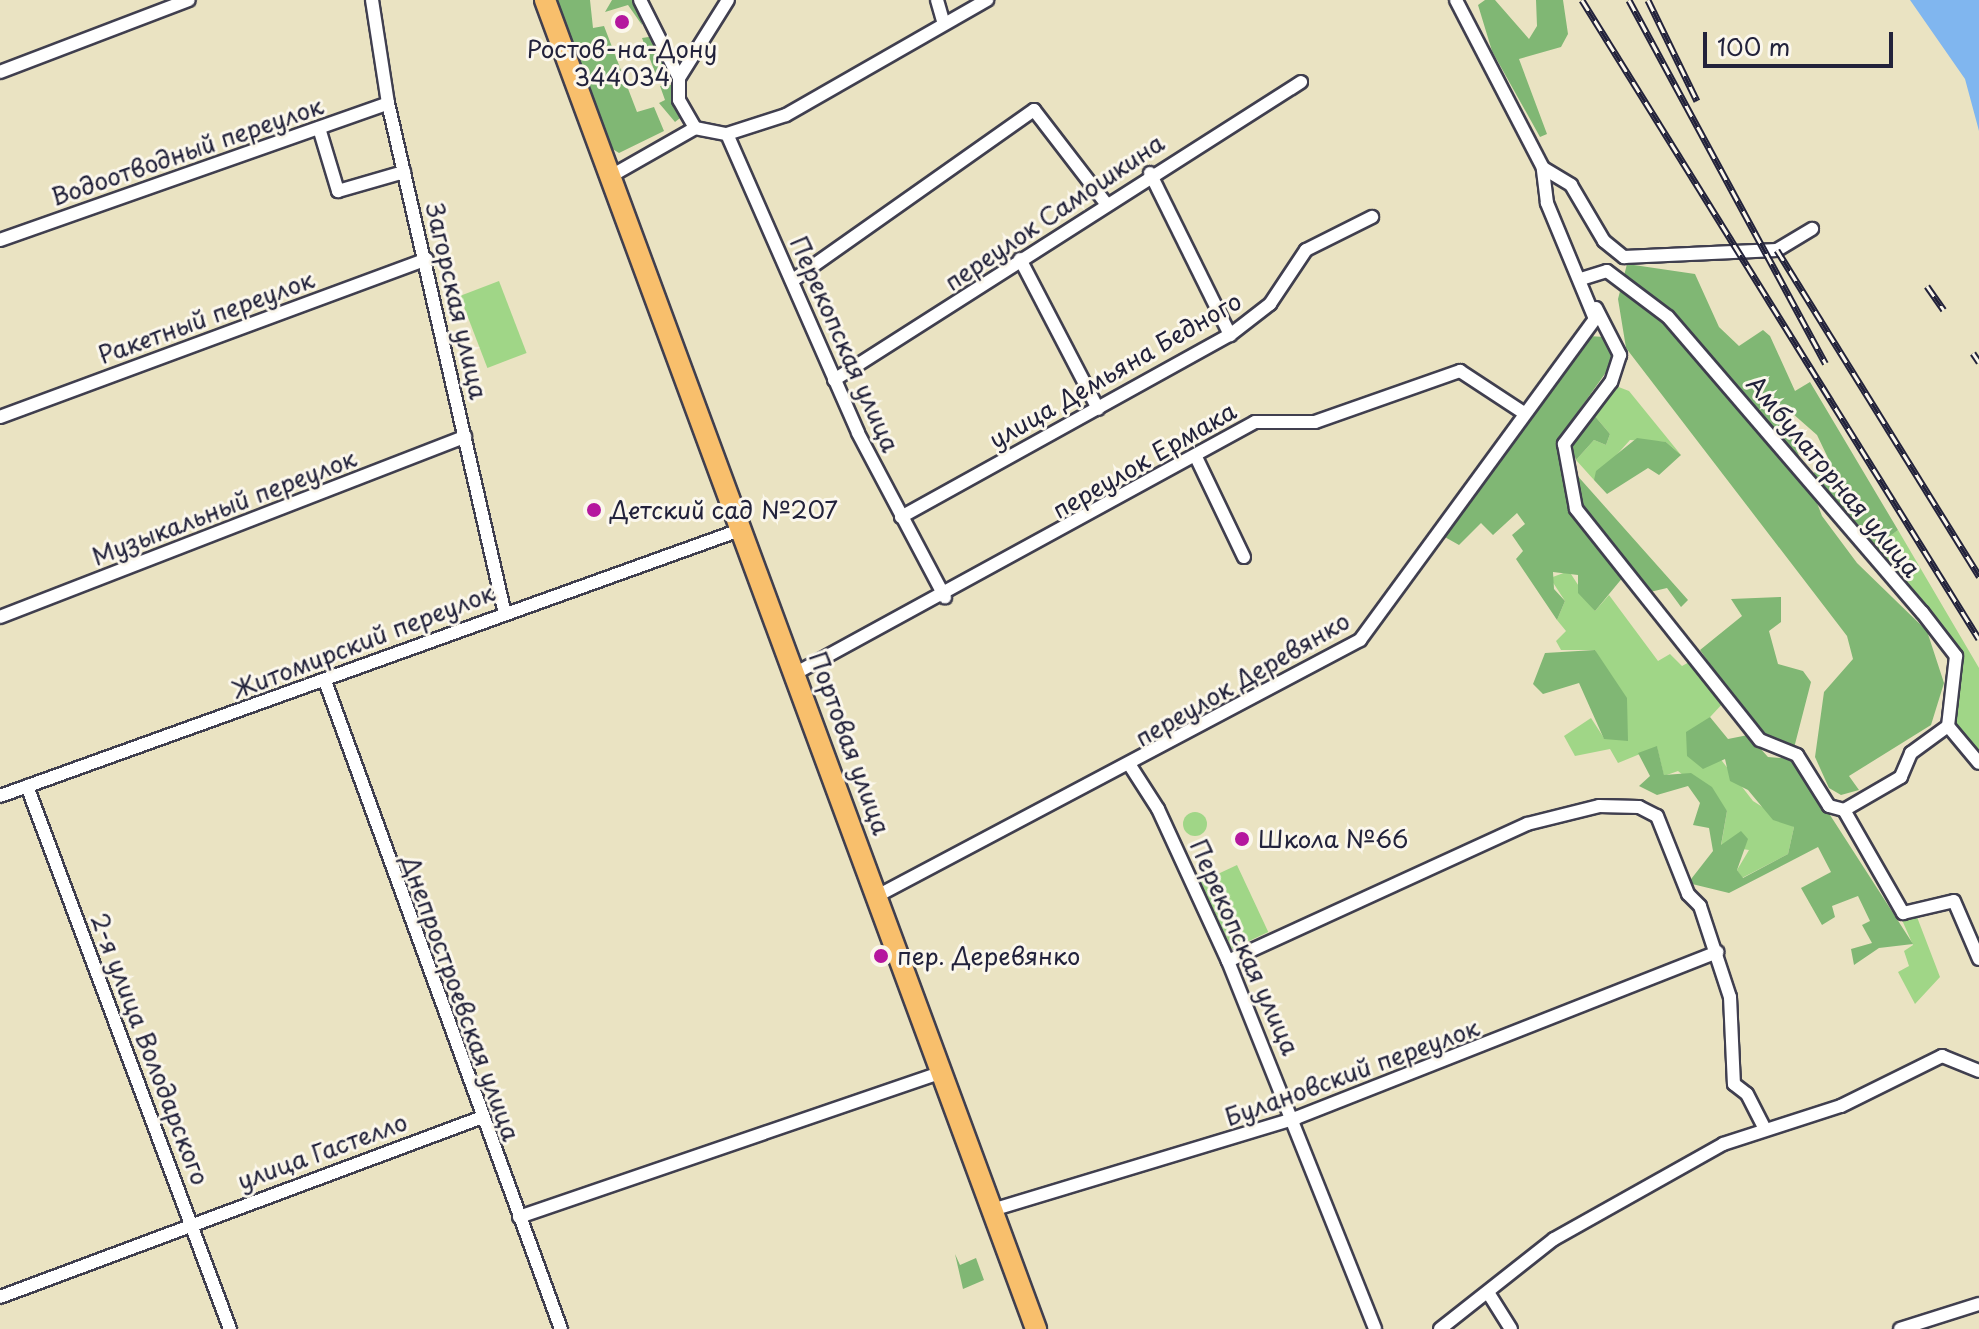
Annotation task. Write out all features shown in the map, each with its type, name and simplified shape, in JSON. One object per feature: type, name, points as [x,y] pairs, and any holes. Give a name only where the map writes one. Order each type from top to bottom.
[{"type":"main road","name":"Портовая улица","points":[[545,0],[798,672],[940,1073],[1036,1329]]},
{"type":"street","points":[[0,72],[189,0]]},
{"type":"street","name":"Загорская улица","points":[[372,0],[388,103],[427,259],[504,610]]},
{"type":"street","points":[[640,0],[679,78],[679,100],[695,128]]},
{"type":"street","points":[[679,78],[728,0]]},
{"type":"street","points":[[937,0],[943,21]]},
{"type":"street","points":[[611,176],[695,128],[727,134],[786,115],[943,21],[987,0]]},
{"type":"street","points":[[1456,0],[1543,168],[1547,203],[1596,314],[1620,355],[1611,382],[1564,444],[1576,509],[1760,740],[1797,755],[1829,806],[1844,810],[1901,777],[1911,753],[1948,726],[1979,763]]},
{"type":"street","name":"переулок Самошкина","points":[[834,380],[1104,201],[1301,82]]},
{"type":"street","name":"Водоотводный переулок","points":[[0,240],[388,103]]},
{"type":"street","points":[[793,280],[1034,110],[1104,201]]},
{"type":"street","points":[[319,128],[338,191],[404,172]]},
{"type":"street","name":"Перекопская улица","points":[[727,134],[834,380],[901,517],[945,597]]},
{"type":"street","points":[[1543,168],[1571,185],[1604,241],[1624,257],[1777,250],[1812,229]]},
{"type":"street","points":[[1150,173],[1230,335]]},
{"type":"street","name":"улица Демьяна Бедного","points":[[901,517],[1230,335],[1270,304],[1306,250],[1372,217]]},
{"type":"street","name":"Ракетный переулок","points":[[0,417],[427,259]]},
{"type":"street","points":[[1020,259],[1098,409]]},
{"type":"street","name":"Амбулаторная улица","points":[[1581,279],[1607,271],[1668,317],[1922,612],[1956,656],[1948,726]]},
{"type":"street","name":"переулок Деревянко","points":[[877,896],[1131,767],[1360,640],[1383,618],[1596,314]]},
{"type":"street","name":"переулок Ермака","points":[[798,672],[945,597],[1255,422],[1315,422],[1460,371],[1524,413]]},
{"type":"street","name":"Музыкальный переулок","points":[[0,617],[465,437]]},
{"type":"street","points":[[1196,457],[1244,557]]},
{"type":"street","name":"Житомирский переулок","points":[[0,796],[325,681],[504,610],[743,529]]},
{"type":"street","name":"Днепростроевская улица","points":[[325,681],[480,1118],[561,1329]]},
{"type":"street","name":"Перекопская улица","points":[[1131,767],[1158,809],[1228,961],[1296,1118],[1375,1329]]},
{"type":"street","name":"2-я улица Володарского","points":[[27,786],[230,1329]]},
{"type":"street","points":[[1228,961],[1527,824],[1599,806],[1639,807],[1657,816],[1718,952],[1730,997],[1734,1084],[1747,1094],[1763,1126]]},
{"type":"street","points":[[1844,810],[1903,913],[1954,901],[1978,954]]},
{"type":"street","name":"Булановский переулок","points":[[992,1210],[1296,1118],[1718,952]]},
{"type":"street","points":[[1440,1329],[1616,1199],[1763,1126],[1841,1106],[1942,1056],[1979,1071]]},
{"type":"street","points":[[519,1217],[940,1073]]},
{"type":"street","name":"улица Гастелло","points":[[0,1297],[191,1221],[480,1118]]},
{"type":"street","points":[[1489,1294],[1511,1329]]},
{"type":"street","points":[[1900,1329],[1979,1304]]},
{"type":"green space","points":[[557,0],[590,0],[593,28],[604,26],[637,112],[654,107],[664,131],[619,153],[611,148]]},
{"type":"green space","points":[[612,0],[638,0],[642,25],[628,5],[605,12]]},
{"type":"green space","points":[[1485,0],[1495,0],[1529,39],[1537,26],[1536,0],[1563,0],[1568,34],[1561,47],[1519,59],[1547,134],[1540,137],[1492,51],[1478,5]]},
{"type":"green space","points":[[655,36],[669,65],[656,75],[642,38]]},
{"type":"green space","points":[[678,84],[685,114],[675,122],[659,103],[665,100],[660,86]]},
{"type":"green space","points":[[1627,264],[1695,274],[1719,327],[1739,346],[1763,330],[1770,336],[1795,391],[1810,382],[1898,530],[1878,545],[1860,541],[1809,477],[1829,460],[1817,435],[1792,413],[1785,419],[1822,516],[1857,563],[1927,631],[1944,683],[1931,725],[1849,776],[1859,790],[1841,795],[1829,788],[1815,757],[1824,692],[1853,659],[1847,636],[1626,348],[1618,299]]},
{"type":"green space","points":[[499,281],[527,353],[487,368],[460,296]]},
{"type":"green space","points":[[1589,336],[1604,337],[1614,361],[1565,430],[1560,461],[1570,502],[1624,576],[1595,611],[1578,593],[1578,575],[1553,572],[1554,589],[1565,601],[1557,620],[1516,559],[1523,551],[1512,535],[1525,524],[1517,513],[1493,535],[1481,523],[1459,545],[1443,536]]},
{"type":"green space","points":[[1616,386],[1629,391],[1681,455],[1666,442],[1630,440],[1594,480],[1576,460],[1594,440],[1606,445],[1610,434],[1594,415]]},
{"type":"green space","points":[[1594,415],[1610,434],[1606,445],[1594,440],[1576,460],[1570,443]]},
{"type":"green space","points":[[1637,438],[1666,442],[1681,455],[1659,475],[1648,468],[1607,494],[1594,480],[1596,471]]},
{"type":"green space","points":[[1575,473],[1688,600],[1681,607],[1667,588],[1650,592],[1581,507]]},
{"type":"green space","points":[[1898,530],[1979,668],[1979,763],[1948,726],[1956,656],[1877,565],[1877,545]]},
{"type":"green space","points":[[1569,571],[1595,611],[1609,595],[1658,661],[1670,654],[1682,666],[1693,660],[1725,701],[1698,730],[1753,801],[1794,827],[1788,854],[1742,878],[1737,870],[1749,850],[1721,846],[1727,811],[1678,771],[1664,776],[1657,747],[1618,763],[1610,749],[1575,756],[1564,736],[1591,718],[1604,738],[1622,715],[1595,650],[1561,650],[1556,641],[1566,631],[1557,620],[1565,601],[1550,578]]},
{"type":"green space","points":[[1781,597],[1781,622],[1769,631],[1778,664],[1803,671],[1811,682],[1794,748],[1762,737],[1700,650],[1742,616],[1731,599]]},
{"type":"green space","points":[[1595,650],[1627,698],[1628,741],[1604,739],[1579,683],[1543,694],[1533,684],[1545,653]]},
{"type":"green space","points":[[1710,717],[1728,739],[1748,735],[1768,757],[1794,759],[1913,944],[1879,948],[1854,965],[1851,949],[1872,943],[1862,925],[1870,921],[1858,896],[1832,906],[1835,917],[1822,925],[1801,888],[1831,872],[1818,847],[1729,893],[1688,883],[1713,851],[1709,828],[1693,825],[1700,803],[1688,786],[1657,795],[1639,786],[1650,776],[1638,753],[1657,746],[1664,775],[1691,773],[1712,787],[1727,811],[1721,845],[1741,831],[1748,839],[1737,870],[1743,878],[1788,854],[1794,827],[1773,820],[1748,790],[1730,781],[1725,759],[1703,769],[1687,756],[1686,732]]},
{"type":"green space","points":[[1195,812],[1204,815],[1207,824],[1204,833],[1195,836],[1186,833],[1183,824],[1186,815]]},
{"type":"green space","points":[[1237,865],[1268,932],[1232,949],[1201,882]]},
{"type":"green space","points":[[1917,917],[1940,977],[1915,1004],[1898,972],[1909,966],[1904,951],[1913,945],[1902,920]]},
{"type":"green space","points":[[955,1254],[960,1265],[976,1258],[984,1280],[963,1289]]},
{"type":"water","points":[[1910,0],[1979,0],[1979,131],[1965,79]]},
{"type":"railway","points":[[1582,0],[1979,639]]},
{"type":"railway","points":[[1629,0],[1825,363]]},
{"type":"railway","points":[[1648,0],[1697,101]]},
{"type":"railway","points":[[1777,250],[1979,576]]},
{"type":"railway","points":[[1927,286],[1944,310]]},
{"type":"railway","points":[[1973,353],[1979,362]]},
{"type":"place","name":"Ростов-на-Дону 344034","points":[[622,22]]},
{"type":"place","name":"Детский сад №207","points":[[594,510]]},
{"type":"place","name":"Школа №66","points":[[1242,839]]},
{"type":"place","name":"пер. Деревянко","points":[[881,956]]}]
